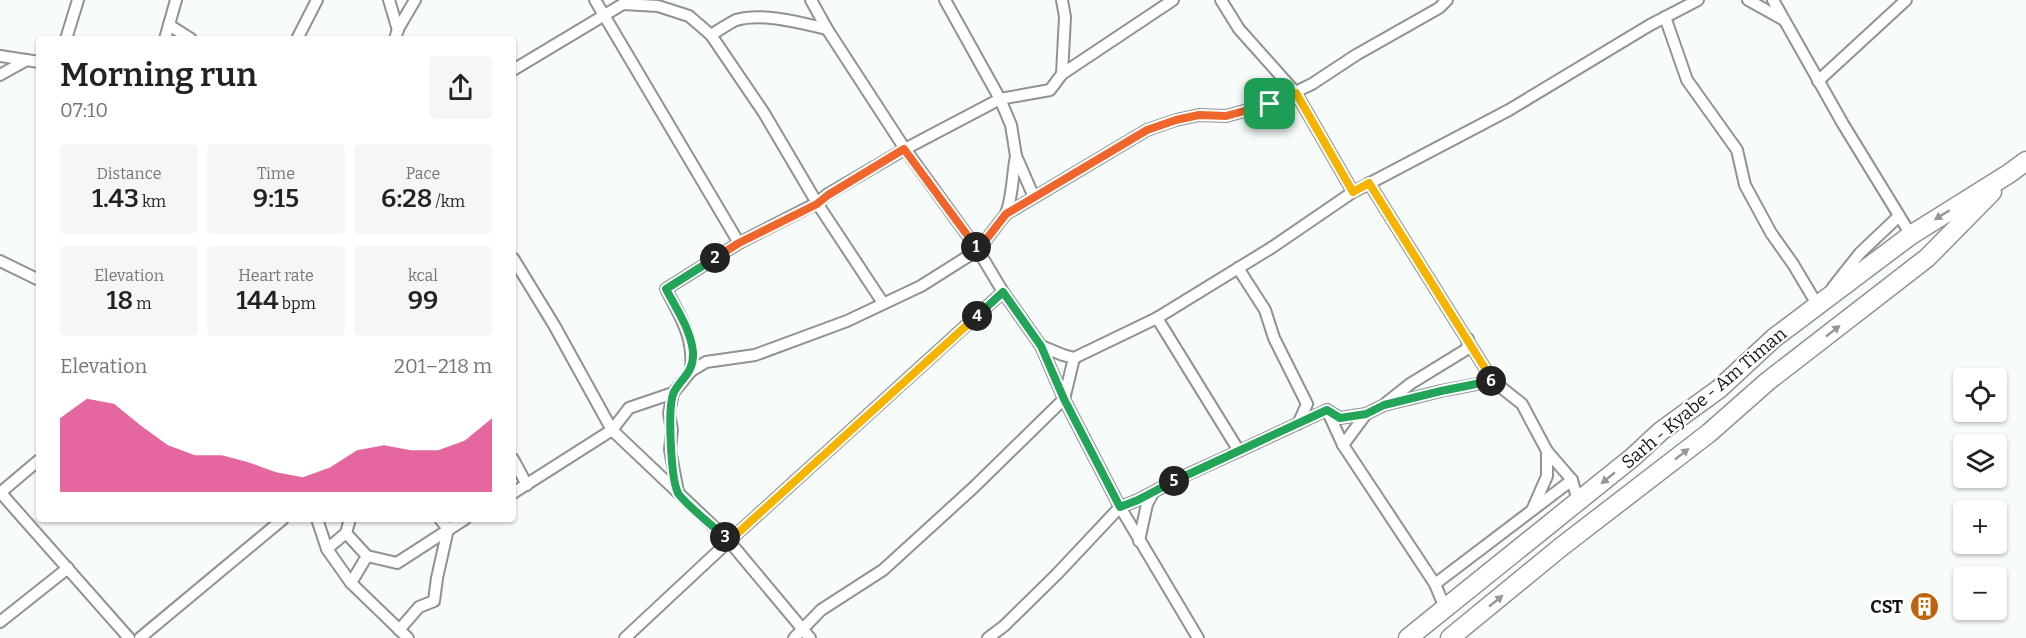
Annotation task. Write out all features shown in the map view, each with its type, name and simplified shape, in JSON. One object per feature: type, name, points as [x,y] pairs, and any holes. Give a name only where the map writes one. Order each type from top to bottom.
[{"type":"highway","name":"Sarh - Kyabe - Am Timan","points":[[1450,638],[1709,433],[1768,381],[1927,258],[2010,174],[2026,161]]},
{"type":"highway","name":"Sarh - Kyabe - Am Timan","points":[[1408,638],[1633,457],[1661,431],[1719,389],[1774,338],[1911,235],[2010,174]]},
{"type":"street","points":[[67,36],[78,0]]},
{"type":"street","points":[[166,36],[176,0]]},
{"type":"street","points":[[299,36],[317,0]]},
{"type":"street","points":[[389,0],[398,36]]},
{"type":"street","points":[[398,36],[415,0]]},
{"type":"street","points":[[595,0],[739,243]]},
{"type":"street","points":[[811,0],[904,149],[978,250],[1003,292],[1041,346],[1064,399],[1120,507],[1198,638]]},
{"type":"street","points":[[945,0],[1000,99],[1011,125],[1016,156],[1034,197]]},
{"type":"street","points":[[1062,0],[1065,17],[1062,74]]},
{"type":"street","points":[[691,371],[693,352],[686,328],[666,289],[739,243],[817,204],[904,149],[1000,99],[1050,90],[1062,74],[1173,0]]},
{"type":"street","points":[[1221,0],[1239,29],[1296,93],[1353,192]]},
{"type":"street","points":[[678,493],[670,450],[672,430],[669,412],[674,393],[691,371],[706,362],[755,355],[847,321],[921,286],[978,250],[1006,214],[1147,130],[1199,115],[1226,116],[1245,112],[1296,93],[1356,55],[1439,8],[1447,0]]},
{"type":"street","points":[[1041,346],[1074,358],[1157,318],[1353,192],[1509,110],[1665,17],[1682,3],[1698,0]]},
{"type":"street","points":[[1748,0],[1785,21]]},
{"type":"street","points":[[1773,0],[1818,81],[1911,235]]},
{"type":"street","points":[[1818,81],[1906,0]]},
{"type":"street","points":[[516,68],[603,17],[624,2],[658,6],[689,16],[711,35],[764,113],[817,204],[883,303]]},
{"type":"street","points":[[1665,17],[1687,80],[1737,150],[1745,184],[1771,233],[1818,306],[1860,253],[1899,216]]},
{"type":"street","points":[[711,35],[737,20],[758,18],[789,21],[827,29]]},
{"type":"street","points":[[170,25],[186,36]]},
{"type":"street","points":[[0,56],[36,62]]},
{"type":"street","points":[[0,75],[27,60]]},
{"type":"street","points":[[1006,214],[1013,191],[1016,156]]},
{"type":"street","points":[[1369,183],[1493,381],[1522,404],[1547,451],[1572,480],[1578,501]]},
{"type":"street","points":[[0,261],[36,278]]},
{"type":"street","points":[[516,263],[612,430],[729,541],[810,638]]},
{"type":"street","points":[[1238,268],[1265,310],[1274,338],[1307,404],[1298,424]]},
{"type":"street","points":[[625,638],[1003,292]]},
{"type":"street","points":[[1157,318],[1239,451]]},
{"type":"street","points":[[1327,410],[1340,418],[1366,414],[1384,405],[1410,384],[1467,349],[1468,339]]},
{"type":"street","points":[[693,352],[706,362]]},
{"type":"street","points":[[794,638],[821,610],[883,570],[973,488],[1064,399],[1074,358]]},
{"type":"street","points":[[1384,405],[1493,381]]},
{"type":"street","points":[[516,491],[612,430],[629,408],[674,393]]},
{"type":"street","points":[[988,638],[1004,626],[1057,574],[1120,507],[1327,410]]},
{"type":"street","points":[[1327,410],[1343,445],[1435,584],[1445,608]]},
{"type":"street","points":[[1343,445],[1366,414]]},
{"type":"street","points":[[1532,510],[1547,476],[1547,451]]},
{"type":"street","points":[[36,462],[0,492],[129,638]]},
{"type":"street","points":[[516,465],[527,485]]},
{"type":"street","points":[[1435,584],[1572,480]]},
{"type":"street","points":[[1139,541],[1147,504],[1155,490]]},
{"type":"street","points":[[140,638],[279,522]]},
{"type":"street","points":[[318,522],[327,549],[351,583],[404,634],[419,607],[434,601],[448,529]]},
{"type":"street","points":[[327,549],[346,533],[349,522]]},
{"type":"street","points":[[442,522],[448,529]]},
{"type":"street","points":[[346,533],[367,556],[397,563],[460,522]]},
{"type":"street","points":[[351,583],[367,556]]},
{"type":"street","points":[[0,622],[68,568]]},
{"type":"place","name":"CST","points":[[1924,607]]},
{"type":"route","points":[[1296,93],[1353,192],[1369,183],[1493,381],[1384,405],[1366,414],[1340,418],[1327,410],[1120,507],[1064,399],[1041,346],[1003,292],[729,541],[678,493],[670,450],[672,430],[669,412],[674,393],[691,371],[693,352],[686,328],[666,289],[739,243],[817,204],[904,149],[978,250],[1006,214],[1147,130],[1199,115],[1226,116],[1270,104],[1296,93]]}]
